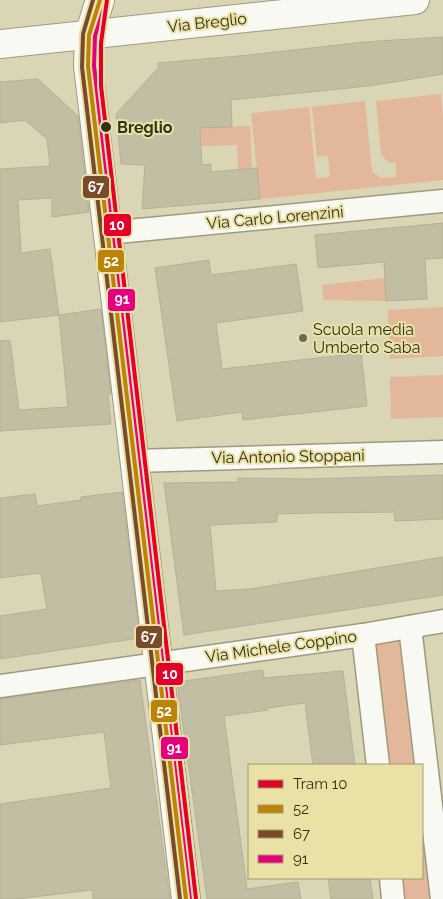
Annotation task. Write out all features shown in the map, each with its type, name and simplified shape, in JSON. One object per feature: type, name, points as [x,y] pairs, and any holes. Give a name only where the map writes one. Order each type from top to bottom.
[{"type":"street","points":[[100,0],[89,35],[88,66],[186,899]]},
{"type":"street","name":"Via Breglio","points":[[0,44],[414,0]]},
{"type":"street","name":"Via Carlo Lorenzini","points":[[107,233],[443,201]]},
{"type":"street","name":"Via Antonio Stoppani","points":[[134,461],[443,452]]},
{"type":"street","name":"Via Michele Coppino","points":[[0,686],[443,621]]},
{"type":"street","points":[[410,627],[442,899]]},
{"type":"street","points":[[363,634],[378,764]]},
{"type":"street","points":[[391,879],[393,899]]},
{"type":"shaded area","points":[[441,94],[443,180],[260,199],[251,113],[309,107],[316,178],[330,177],[328,156],[317,157],[312,107],[365,101],[372,172],[381,178],[396,177],[396,163],[387,161],[381,153],[376,101]]},
{"type":"shaded area","points":[[250,126],[252,169],[238,169],[237,145],[201,146],[200,128]]},
{"type":"shaded area","points":[[385,278],[386,301],[324,300],[322,285]]},
{"type":"shaded area","points":[[443,307],[443,356],[390,359],[388,310]]},
{"type":"shaded area","points":[[443,375],[443,417],[391,419],[390,377]]},
{"type":"shaded area","points":[[410,627],[442,899],[393,899],[391,879],[423,879],[423,764],[378,764],[363,635]]},
{"type":"building","points":[[443,37],[443,74],[369,86],[231,100],[232,127],[200,128],[202,165],[211,164],[211,172],[257,168],[260,199],[142,209],[145,165],[121,164],[116,114],[158,68],[158,63],[364,42]]},
{"type":"building","points":[[38,79],[78,116],[89,212],[52,217],[52,198],[18,200],[21,253],[50,249],[59,315],[0,322],[0,169],[50,166],[47,139],[25,120],[0,123],[0,82]]},
{"type":"building","points":[[443,223],[443,258],[425,259],[427,299],[386,301],[384,262],[318,268],[315,235]]},
{"type":"building","points":[[209,260],[211,275],[296,264],[303,311],[216,323],[222,369],[361,353],[367,406],[243,420],[242,412],[177,421],[155,268]]},
{"type":"building","points":[[101,309],[111,394],[108,394],[111,424],[0,431],[0,341],[10,340],[19,410],[68,407],[59,315]]},
{"type":"building","points":[[443,475],[443,519],[395,521],[394,512],[310,513],[277,514],[277,522],[210,525],[216,591],[250,589],[443,557],[443,595],[184,635],[164,483],[238,482],[238,478],[308,479]]},
{"type":"building","points":[[122,492],[140,638],[0,659],[0,616],[47,609],[41,573],[0,578],[0,498],[35,494],[37,506],[81,500],[81,497]]},
{"type":"building","points":[[263,670],[264,678],[343,671],[355,764],[313,764],[305,703],[224,716],[247,889],[298,882],[301,899],[207,899],[177,682]]},
{"type":"building","points":[[140,680],[170,899],[93,899],[92,890],[17,899],[0,899],[0,804],[111,788],[104,732],[0,745],[0,699]]},
{"type":"building","points":[[328,879],[370,879],[373,899],[331,899]]},
{"type":"tram line","name":"10","points":[[107,0],[101,43],[101,86],[196,899]]},
{"type":"transit line","name":"67","points":[[93,0],[83,34],[82,67],[180,899]]},
{"type":"transit line","name":"52","points":[[100,0],[89,35],[88,66],[186,899]]},
{"type":"transit line","name":"91","points":[[106,2],[95,36],[94,66],[192,898]]},
{"type":"place","name":"Breglio","points":[[106,127]]},
{"type":"place","name":"Scuola media Umberto Saba","points":[[303,338]]}]
